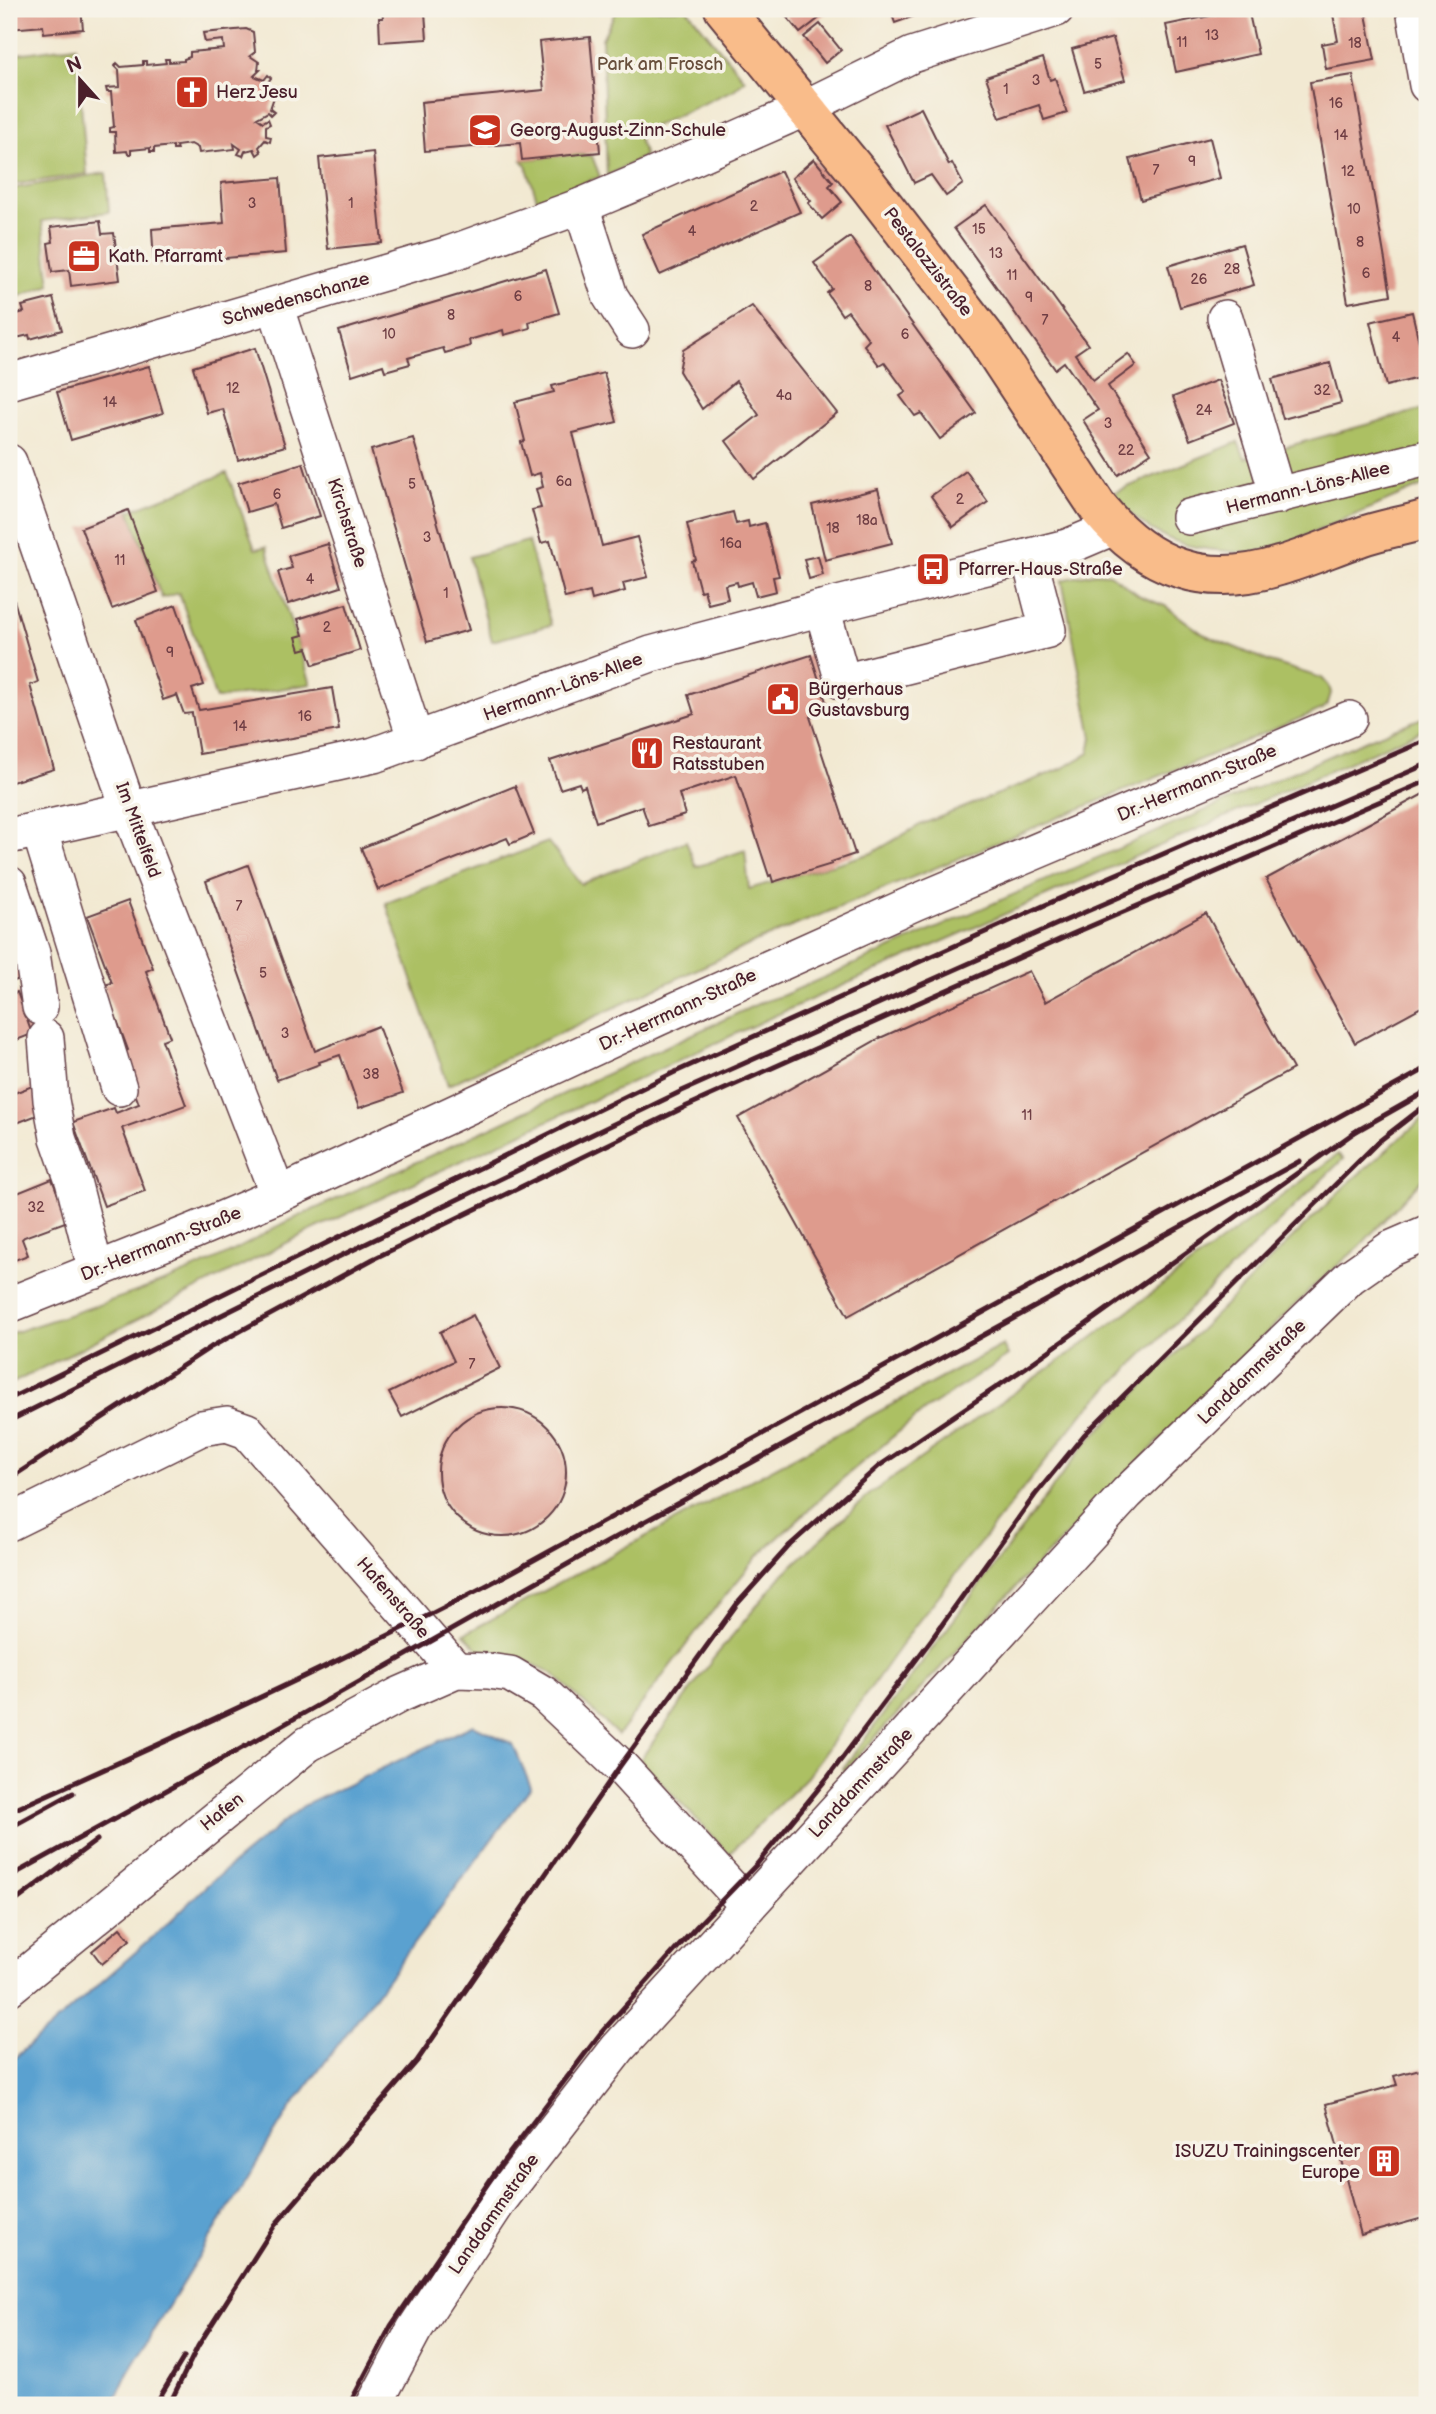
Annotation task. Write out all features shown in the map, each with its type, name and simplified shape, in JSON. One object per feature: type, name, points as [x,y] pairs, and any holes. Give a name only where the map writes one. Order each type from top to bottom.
[{"type":"main road","name":"Pestalozzistraße","points":[[724,9],[868,185],[984,335],[1099,509],[1114,527],[1142,551],[1167,565],[1193,573],[1216,576],[1245,575],[1279,566],[1363,536]]},
{"type":"main road","points":[[1363,536],[1427,497]]},
{"type":"main road","points":[[1363,536],[1427,519]]},
{"type":"street","name":"Schwedenschanze","points":[[9,382],[449,254],[581,206],[804,108],[912,55],[1056,9]]},
{"type":"street","points":[[1414,9],[1427,85]]},
{"type":"street","points":[[581,206],[610,296],[632,330]]},
{"type":"street","name":"Kirchstraße","points":[[275,305],[416,741]]},
{"type":"street","points":[[1225,318],[1278,496]]},
{"type":"street","name":"Hermann-Löns-Allee","points":[[1189,517],[1427,458]]},
{"type":"street","name":"Im Mittelfeld","points":[[9,462],[130,810],[278,1195]]},
{"type":"street","name":"Hermann-Löns-Allee","points":[[24,833],[374,755],[652,654],[822,608],[1029,557],[1081,542],[1114,527]]},
{"type":"street","points":[[822,608],[843,682],[1048,630],[1029,557]]},
{"type":"street","name":"Dr.-Herrmann-Straße","points":[[9,1305],[278,1195],[658,1018],[914,903],[1349,719]]},
{"type":"street","points":[[24,833],[119,1088]]},
{"type":"street","points":[[9,884],[32,953],[58,1138],[73,1181],[96,1271]]},
{"type":"street","name":"Landdammstraße","points":[[374,2405],[414,2330],[499,2201],[618,2048],[1127,1493],[1350,1277],[1390,1249],[1427,1233]]},
{"type":"street","name":"Hafenstraße","points":[[9,1523],[201,1428],[227,1424],[247,1431],[457,1670]]},
{"type":"street","points":[[457,1670],[510,1674],[544,1694],[620,1766],[748,1906]]},
{"type":"street","name":"Hafen","points":[[9,1988],[308,1744],[399,1695],[457,1670]]},
{"type":"green space","name":"Park am Frosch","points":[[617,9],[687,9],[745,80],[735,89],[637,134],[645,156],[607,176],[602,39]]},
{"type":"green space","points":[[76,46],[87,174],[9,185],[9,55]]},
{"type":"green space","points":[[575,154],[592,156],[600,177],[537,199],[522,160]]},
{"type":"green space","points":[[106,173],[109,212],[42,221],[50,285],[9,300],[9,189]]},
{"type":"green space","points":[[1427,408],[1427,484],[1267,550],[1245,553],[1207,549],[1167,538],[1130,513],[1113,493],[1238,442],[1245,458]]},
{"type":"green space","points":[[227,473],[255,549],[266,547],[311,684],[216,699],[179,593],[162,598],[129,511]]},
{"type":"green space","points":[[528,541],[551,625],[492,641],[469,557]]},
{"type":"green space","points":[[1095,573],[1110,574],[1140,596],[1165,606],[1203,634],[1270,662],[1322,678],[1331,693],[1328,703],[1323,709],[762,939],[448,1085],[386,903],[548,842],[581,884],[686,841],[696,867],[745,850],[749,889],[872,853],[920,825],[1061,769],[1089,753],[1092,737],[1062,580]]},
{"type":"green space","points":[[1427,716],[1427,728],[785,1011],[306,1233],[9,1385],[9,1334],[146,1288],[212,1261],[276,1227],[762,1002],[784,995],[1371,738]]},
{"type":"green space","points":[[1427,1115],[1427,1174],[1360,1246],[1315,1285],[1029,1573],[844,1771],[843,1768],[1086,1443],[1345,1186]]},
{"type":"green space","points":[[1338,1154],[1343,1159],[1083,1413],[914,1627],[807,1777],[729,1854],[640,1760],[713,1659],[783,1574],[870,1494],[1092,1338]]},
{"type":"green space","points":[[1003,1345],[1008,1356],[925,1410],[842,1479],[757,1557],[702,1624],[618,1735],[551,1672],[506,1655],[482,1653],[464,1634]]},
{"type":"water","points":[[473,1725],[513,1744],[531,1787],[287,2113],[128,2372],[113,2405],[9,2405],[9,2063],[163,1928],[206,1886],[303,1806]]},
{"type":"building","points":[[9,9],[81,9],[83,29],[44,33],[43,26],[9,29]]},
{"type":"building","points":[[382,9],[421,9],[421,13],[425,13],[427,39],[380,42],[379,18],[383,18]]},
{"type":"building","points":[[780,9],[831,9],[800,33]]},
{"type":"building","points":[[890,9],[934,9],[895,23]]},
{"type":"building","points":[[1248,9],[1258,54],[1176,72],[1166,25]]},
{"type":"building","points":[[1332,9],[1365,9],[1375,60],[1326,69],[1322,44],[1338,41]]},
{"type":"building","points":[[820,24],[841,50],[825,63],[804,37]]},
{"type":"building","name":"Herz Jesu","points":[[246,29],[253,32],[255,52],[250,56],[259,62],[260,70],[254,76],[264,80],[268,75],[273,93],[278,93],[279,97],[274,97],[270,109],[274,112],[271,115],[268,112],[257,118],[263,122],[268,119],[270,124],[266,126],[266,136],[271,137],[270,142],[265,140],[259,147],[261,152],[257,155],[254,149],[245,151],[243,156],[238,154],[241,149],[234,144],[235,149],[199,153],[198,148],[191,144],[176,146],[177,150],[173,150],[173,146],[154,148],[154,152],[150,152],[150,148],[131,150],[131,154],[127,151],[116,152],[115,132],[110,132],[110,128],[114,127],[111,92],[107,92],[106,88],[120,87],[119,70],[115,66],[117,63],[121,67],[143,65],[143,61],[146,61],[146,65],[166,63],[165,59],[169,59],[169,62],[184,61],[190,57],[190,52],[224,49],[223,40],[205,42],[203,33]]},
{"type":"building","points":[[590,37],[600,152],[522,160],[520,143],[425,151],[421,102],[544,90],[539,42]]},
{"type":"building","points":[[1113,38],[1125,80],[1084,91],[1072,49]]},
{"type":"building","points":[[1043,58],[1050,80],[1055,78],[1067,113],[1044,120],[1039,105],[1000,118],[986,77]]},
{"type":"building","points":[[1353,75],[1391,295],[1348,303],[1310,82]]},
{"type":"building","points":[[921,108],[949,165],[952,163],[963,184],[946,196],[931,175],[914,183],[885,125]]},
{"type":"building","points":[[1210,138],[1220,178],[1141,200],[1130,159]]},
{"type":"building","points":[[373,152],[382,243],[328,249],[319,158]]},
{"type":"building","points":[[814,159],[833,182],[829,186],[842,202],[822,219],[792,178]]},
{"type":"building","points":[[781,171],[800,212],[660,275],[642,234]]},
{"type":"building","points":[[280,178],[286,253],[154,264],[152,229],[224,223],[221,183]]},
{"type":"building","points":[[986,205],[1088,345],[1075,354],[1093,380],[1128,354],[1136,365],[1108,386],[1151,453],[1118,475],[1083,420],[1098,410],[1064,362],[1055,369],[954,228]]},
{"type":"building","name":"Kath. Pfarramt","points":[[100,221],[102,234],[114,233],[120,280],[71,286],[69,270],[52,272],[48,243],[53,242],[51,227]]},
{"type":"building","points":[[850,237],[976,413],[940,439],[921,413],[915,416],[900,396],[906,392],[884,362],[879,365],[864,345],[869,340],[848,311],[842,315],[827,293],[832,289],[814,263]]},
{"type":"building","points":[[1242,244],[1254,285],[1180,307],[1168,266]]},
{"type":"building","points":[[546,269],[559,313],[529,322],[530,328],[504,335],[503,330],[469,340],[470,346],[445,353],[443,348],[408,358],[410,364],[385,371],[383,365],[352,375],[339,331]]},
{"type":"building","points":[[53,298],[62,330],[30,339],[29,335],[16,338],[10,316],[24,312],[22,306]]},
{"type":"building","points":[[752,306],[837,413],[754,479],[726,441],[759,415],[736,381],[702,409],[679,371],[683,350]]},
{"type":"building","points":[[1412,312],[1427,376],[1386,386],[1370,322]]},
{"type":"building","points":[[255,348],[285,446],[238,460],[223,409],[207,413],[193,367]]},
{"type":"building","points":[[1330,363],[1341,403],[1283,419],[1272,379]]},
{"type":"building","points":[[149,366],[163,413],[71,440],[57,392]]},
{"type":"building","points":[[604,373],[617,422],[573,433],[602,546],[637,537],[648,577],[623,583],[625,591],[592,600],[590,592],[565,598],[550,541],[541,543],[532,510],[541,508],[536,489],[543,487],[540,473],[530,476],[515,402],[554,392],[552,386]]},
{"type":"building","points":[[1218,380],[1234,423],[1190,440],[1173,397]]},
{"type":"building","points":[[413,438],[469,630],[427,642],[371,450]]},
{"type":"building","points":[[303,463],[320,516],[281,528],[274,504],[247,512],[238,483]]},
{"type":"building","points":[[966,471],[988,502],[953,527],[931,496]]},
{"type":"building","points":[[878,489],[892,543],[825,560],[812,505]]},
{"type":"building","points":[[128,510],[158,592],[112,609],[81,528]]},
{"type":"building","points":[[733,512],[736,524],[748,521],[749,527],[765,523],[779,576],[773,577],[776,591],[756,596],[752,582],[738,586],[737,582],[725,585],[728,599],[708,604],[704,590],[700,591],[692,561],[696,560],[687,524]]},
{"type":"building","points":[[328,544],[341,587],[288,604],[278,572],[292,568],[288,556]]},
{"type":"building","points":[[818,556],[823,575],[809,579],[804,559]]},
{"type":"building","points":[[9,583],[38,682],[30,685],[54,769],[9,783]]},
{"type":"building","points":[[346,604],[360,650],[313,665],[307,648],[300,650],[296,637],[303,635],[298,619]]},
{"type":"building","points":[[176,605],[204,685],[192,689],[199,710],[332,688],[339,730],[199,754],[192,713],[184,714],[177,695],[163,700],[136,620]]},
{"type":"building","points":[[811,655],[829,711],[810,717],[855,854],[773,882],[736,775],[679,794],[685,815],[649,826],[642,806],[596,822],[585,786],[581,788],[579,783],[560,789],[550,761],[694,714],[688,695]]},
{"type":"building","points":[[515,786],[534,834],[510,844],[507,838],[378,890],[361,848]]},
{"type":"building","points":[[1427,792],[1427,1004],[1355,1043],[1266,879]]},
{"type":"building","points":[[248,865],[315,1051],[378,1026],[403,1093],[359,1108],[340,1055],[277,1080],[206,881]]},
{"type":"building","points":[[128,901],[153,968],[146,971],[170,1037],[162,1040],[186,1105],[122,1128],[145,1191],[104,1206],[73,1122],[114,1108],[116,1113],[139,1104],[120,1053],[128,1050],[104,985],[112,983],[87,916]]},
{"type":"building","points":[[1206,913],[1293,1069],[848,1316],[738,1118],[880,1038],[1029,971],[1045,1002]]},
{"type":"building","points":[[9,942],[22,978],[9,983]]},
{"type":"building","points":[[17,992],[32,1034],[9,1043],[9,995]]},
{"type":"building","points":[[35,1085],[45,1112],[9,1126],[9,1095]]},
{"type":"building","points":[[9,1179],[15,1194],[52,1179],[68,1221],[24,1237],[22,1239],[28,1255],[15,1260],[9,1245]]},
{"type":"building","points":[[473,1315],[500,1368],[402,1417],[389,1393],[454,1361],[440,1332]]},
{"type":"building","points":[[502,1408],[526,1413],[547,1427],[561,1448],[566,1472],[561,1496],[547,1517],[526,1531],[502,1536],[478,1531],[457,1517],[443,1496],[438,1472],[443,1448],[457,1427],[478,1413]]},
{"type":"building","points":[[120,1928],[130,1940],[102,1964],[92,1951]]},
{"type":"building","name":"ISUZU Trainingscenter Europe","points":[[1427,2067],[1427,2217],[1361,2235],[1326,2104],[1397,2085],[1394,2076]]},
{"type":"railway","points":[[9,1399],[673,1073],[1054,901],[1427,740]]},
{"type":"railway","points":[[9,1421],[330,1261],[682,1091],[1427,764]]},
{"type":"railway","points":[[9,1479],[211,1347],[373,1259],[687,1106],[1070,935],[1427,781]]},
{"type":"railway","points":[[9,1812],[263,1696],[512,1572],[1427,1068]]},
{"type":"railway","points":[[1353,1133],[1427,1091]]},
{"type":"railway","points":[[349,2405],[391,2326],[499,2167],[600,2034],[757,1864],[828,1777],[1035,1495],[1084,1435],[1378,1142],[1427,1104]]},
{"type":"railway","points":[[169,2405],[198,2346],[275,2225],[417,2061],[620,1766],[737,1604],[790,1545],[879,1466],[1025,1368],[1359,1129]]},
{"type":"railway","points":[[9,1877],[591,1551],[1300,1161]]},
{"type":"railway","points":[[9,1828],[73,1793]]},
{"type":"railway","points":[[9,1906],[97,1840]]},
{"type":"railway","points":[[155,2405],[184,2357]]},
{"type":"place","name":"Herz Jesu","points":[[192,92]]},
{"type":"place","name":"Georg-August-Zinn-Schule","points":[[485,130]]},
{"type":"place","name":"Kath. Pfarramt","points":[[84,256]]},
{"type":"place","name":"Pfarrer-Haus-Straße","points":[[933,569]]},
{"type":"place","name":"Bürgerhaus Gustavsburg","points":[[783,699]]},
{"type":"place","name":"Restaurant Ratsstuben","points":[[647,753]]},
{"type":"place","name":"ISUZU Trainingscenter Europe","points":[[1384,2161]]}]
